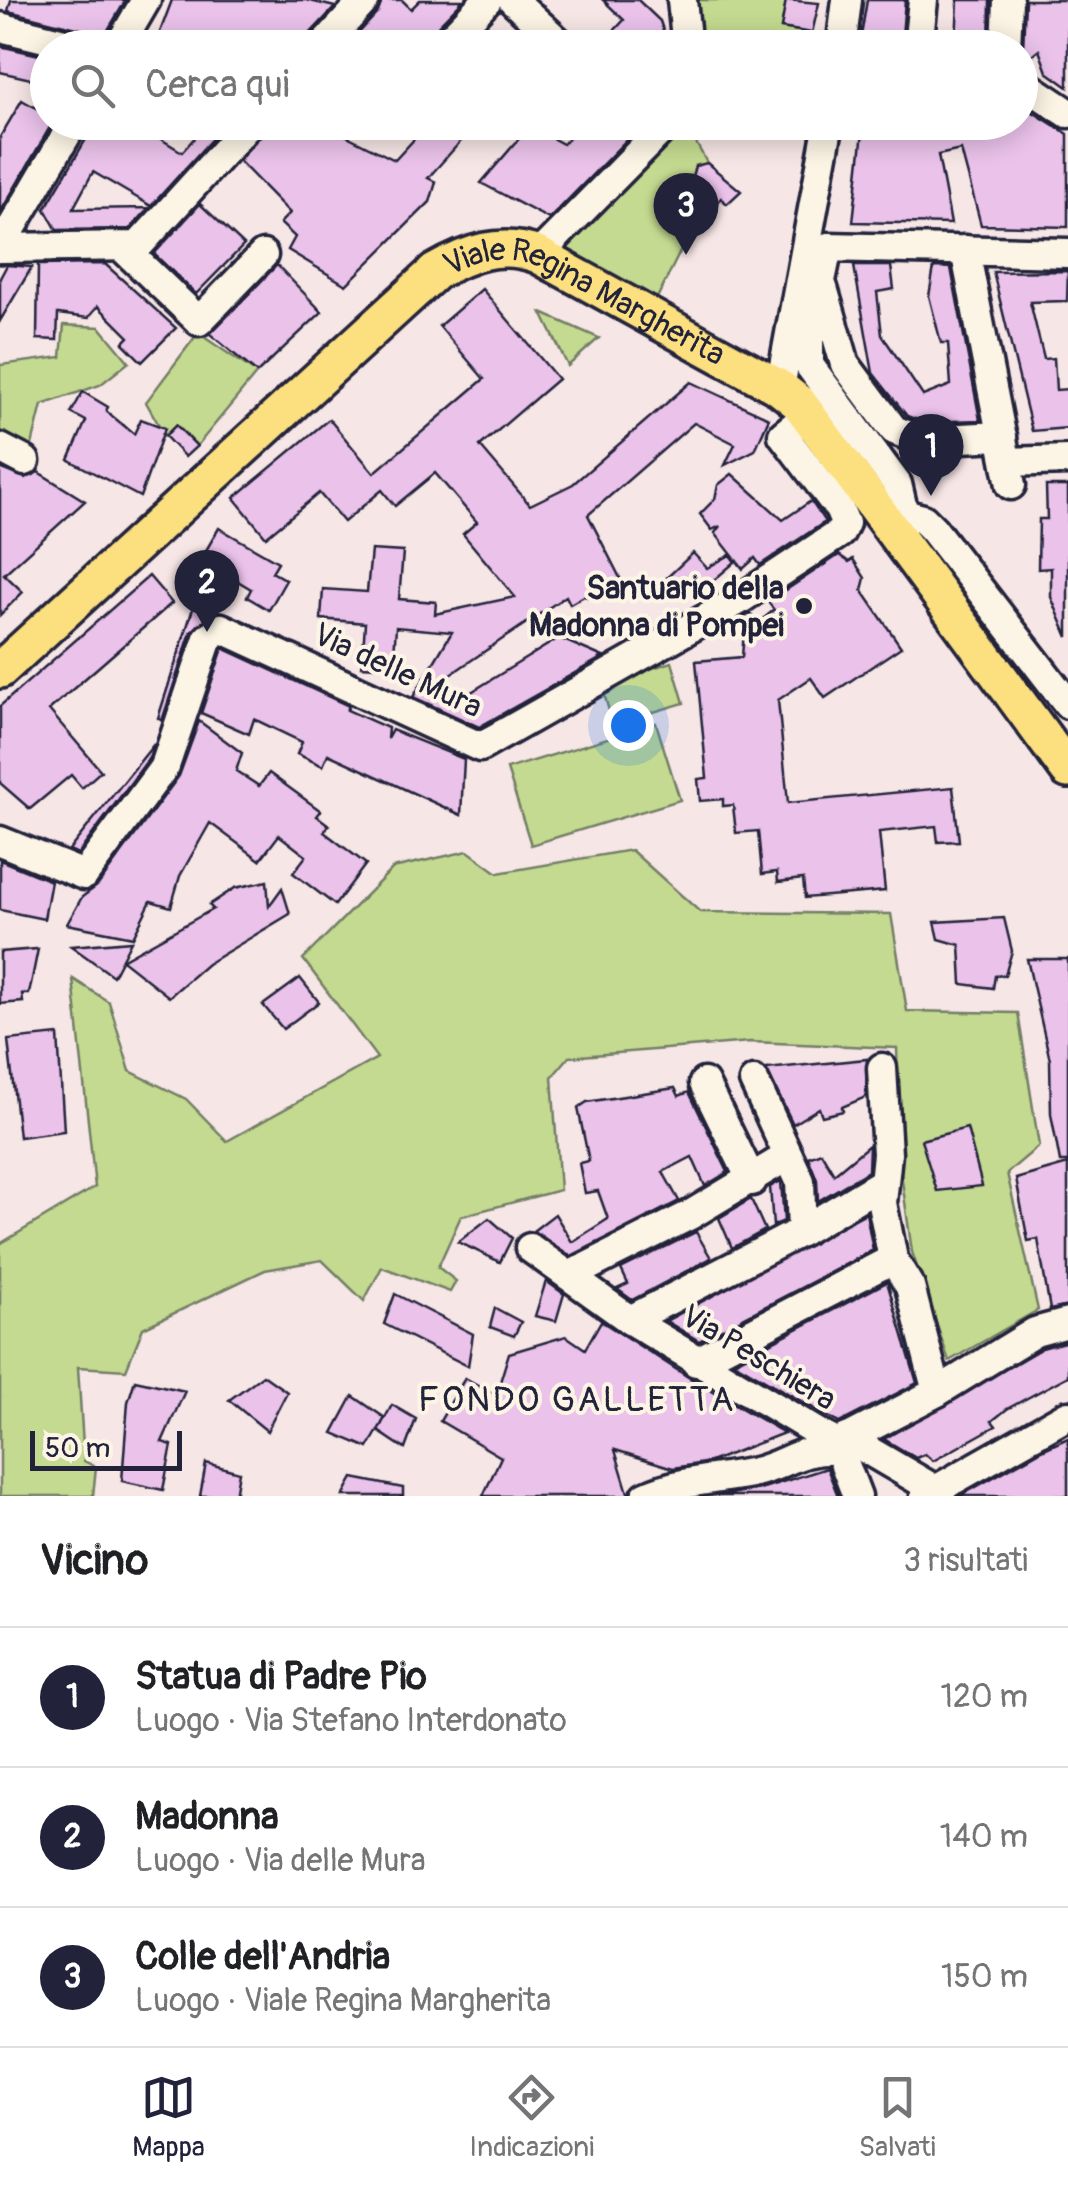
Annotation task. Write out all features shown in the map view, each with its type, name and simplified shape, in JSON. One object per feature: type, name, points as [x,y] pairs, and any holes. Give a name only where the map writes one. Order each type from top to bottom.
[{"type":"main road","name":"Viale Regina Margherita","points":[[0,670],[435,272],[494,248],[511,248],[538,255],[780,388],[808,415],[896,519],[1068,770]]},
{"type":"street","points":[[128,30],[146,0]]},
{"type":"street","points":[[338,30],[365,0]]},
{"type":"street","points":[[458,30],[486,0]]},
{"type":"street","points":[[513,0],[545,30]]},
{"type":"street","points":[[682,0],[684,30]]},
{"type":"street","points":[[843,30],[847,0]]},
{"type":"street","points":[[920,30],[923,0]]},
{"type":"street","points":[[1007,30],[1008,0]]},
{"type":"street","points":[[0,27],[30,34]]},
{"type":"street","points":[[1038,92],[1068,113]]},
{"type":"street","points":[[1038,111],[1068,130]]},
{"type":"street","points":[[63,140],[0,248],[138,246],[235,140]]},
{"type":"street","points":[[538,255],[651,140]]},
{"type":"street","points":[[780,388],[826,140]]},
{"type":"street","points":[[1068,252],[828,247],[809,340],[809,365],[897,484],[896,519],[923,519],[949,545],[1068,704]]},
{"type":"street","points":[[124,249],[199,321],[263,256]]},
{"type":"street","points":[[965,250],[1007,461]]},
{"type":"street","points":[[822,282],[845,364],[894,430],[1007,461],[1068,460]]},
{"type":"street","name":"Via delle Mura","points":[[0,841],[84,875],[165,766],[208,638],[221,628],[480,746],[739,600],[840,533],[845,522],[840,509],[783,435],[808,415]]},
{"type":"street","points":[[882,1068],[887,1154],[882,1183],[893,1259],[910,1287],[936,1392]]},
{"type":"street","points":[[754,1082],[800,1182],[802,1232]]},
{"type":"street","points":[[704,1083],[752,1180]]},
{"type":"street","points":[[571,1276],[752,1180],[788,1156]]},
{"type":"street","points":[[630,1320],[802,1232],[882,1183]]},
{"type":"street","name":"Via Peschiera","points":[[530,1248],[696,1362],[841,1444],[1035,1332],[1068,1323]]},
{"type":"street","points":[[696,1362],[893,1259]]},
{"type":"street","points":[[646,1496],[666,1486],[762,1470],[810,1449],[841,1444],[930,1493],[1068,1415]]},
{"type":"street","points":[[841,1444],[857,1496]]},
{"type":"green space","points":[[693,0],[789,0],[781,28],[793,30],[696,30]]},
{"type":"green space","points":[[673,140],[695,140],[707,163],[665,213],[689,234],[654,304],[558,253]]},
{"type":"green space","points":[[542,313],[599,338],[568,366]]},
{"type":"green space","points":[[64,325],[100,327],[129,362],[100,385],[42,405],[31,449],[0,435],[0,365],[61,357]]},
{"type":"green space","points":[[198,333],[257,373],[197,446],[176,425],[165,436],[146,402]]},
{"type":"green space","points":[[672,662],[684,703],[613,724],[601,684]]},
{"type":"green space","points":[[656,723],[680,800],[531,845],[507,769]]},
{"type":"green space","points":[[631,850],[700,912],[891,914],[907,1011],[1018,1013],[1039,1146],[1007,1173],[1038,1310],[949,1361],[912,1252],[900,1166],[897,1048],[750,1042],[569,1057],[552,1077],[560,1190],[461,1216],[438,1267],[456,1281],[450,1292],[382,1267],[364,1301],[322,1260],[265,1270],[143,1328],[126,1370],[78,1367],[84,1461],[96,1467],[93,1496],[0,1496],[0,1244],[95,1187],[73,979],[109,1002],[130,1071],[186,1099],[227,1141],[377,1058],[303,959],[393,868],[468,851],[498,873]]},
{"type":"building","points":[[11,0],[126,0],[108,30],[85,30],[8,11]]},
{"type":"building","points":[[172,0],[306,0],[335,7],[314,30],[161,30]]},
{"type":"building","points":[[382,0],[402,0],[411,9],[420,0],[463,0],[434,30],[362,30],[378,12]]},
{"type":"building","points":[[603,0],[638,0],[660,21],[663,30],[615,30],[624,20]]},
{"type":"building","points":[[786,0],[819,3],[813,30],[781,28]]},
{"type":"building","points":[[867,0],[905,0],[902,30],[862,30]]},
{"type":"building","points":[[958,0],[990,0],[989,30],[957,30]]},
{"type":"building","points":[[1025,0],[1068,0],[1068,87],[1047,72],[1038,51],[1038,30],[1024,30]]},
{"type":"building","points":[[0,46],[30,53],[30,79],[0,72]]},
{"type":"building","points":[[22,100],[30,105],[30,140],[43,140],[0,213],[0,137]]},
{"type":"building","points":[[1038,115],[1068,134],[1068,227],[981,225],[961,150],[938,155],[951,224],[853,222],[862,140],[1038,140]]},
{"type":"building","points":[[85,140],[162,140],[182,152],[193,140],[211,140],[151,206],[93,172],[73,209],[149,208],[130,229],[57,230],[45,209]]},
{"type":"building","points":[[255,140],[355,140],[395,160],[413,140],[462,140],[428,178],[436,182],[430,202],[346,285],[288,250],[295,237],[280,223],[290,213],[239,161]]},
{"type":"building","points":[[518,140],[556,140],[563,144],[567,140],[626,140],[549,219],[481,183]]},
{"type":"building","points":[[707,163],[741,191],[727,204],[721,198],[689,234],[665,213],[690,184],[695,166]]},
{"type":"building","points":[[200,204],[244,245],[196,294],[154,254]]},
{"type":"building","points":[[105,264],[176,328],[142,362],[123,343],[129,337],[98,306],[88,318],[58,314],[57,340],[37,339],[38,265]]},
{"type":"building","points":[[7,265],[32,267],[0,321],[0,278]]},
{"type":"building","points":[[277,265],[322,312],[257,373],[210,334]]},
{"type":"building","points":[[854,266],[891,266],[894,289],[877,292],[882,335],[923,396],[951,385],[948,343],[941,343],[929,296],[934,267],[951,268],[980,420],[923,422],[907,416],[873,373]]},
{"type":"building","points":[[1068,271],[1067,301],[1030,302],[1044,359],[1054,358],[1056,390],[1068,389],[1068,428],[1032,431],[993,272]]},
{"type":"building","points":[[482,289],[558,379],[480,446],[530,505],[573,484],[691,382],[769,418],[755,450],[725,465],[735,444],[694,423],[588,515],[620,578],[606,585],[599,599],[584,596],[570,604],[566,596],[441,681],[455,702],[559,638],[603,657],[479,727],[413,697],[452,632],[396,627],[393,668],[362,666],[365,623],[321,619],[323,589],[367,592],[371,550],[403,552],[399,599],[436,602],[435,614],[515,597],[463,534],[477,522],[435,473],[395,506],[382,490],[344,522],[319,493],[266,537],[234,498],[329,419],[374,473],[484,379],[439,326]]},
{"type":"building","points":[[83,392],[108,407],[106,411],[134,434],[141,419],[165,428],[140,497],[69,460],[86,421],[71,413]]},
{"type":"building","points":[[176,425],[197,446],[185,457],[165,436]]},
{"type":"building","points":[[0,468],[25,478],[38,472],[85,501],[4,574],[23,592],[0,615]]},
{"type":"building","points":[[732,474],[783,520],[811,501],[825,522],[760,565],[755,558],[743,569],[715,533],[720,526],[712,530],[700,514],[715,499],[718,485]]},
{"type":"building","points":[[1046,486],[1068,486],[1068,637],[1051,597],[1051,568],[1038,569],[1039,519],[1047,519]]},
{"type":"building","points":[[219,528],[278,562],[272,572],[286,580],[269,610],[247,597],[251,589],[201,559]]},
{"type":"building","points":[[693,553],[707,568],[730,555],[735,562],[700,592],[689,580],[694,577],[659,585]]},
{"type":"building","points":[[839,555],[849,562],[853,559],[865,578],[862,590],[901,647],[825,698],[811,678],[778,700],[788,803],[953,787],[959,841],[938,842],[936,826],[879,832],[885,891],[805,898],[803,879],[778,882],[777,872],[762,874],[758,831],[736,833],[733,805],[723,806],[723,799],[700,801],[698,779],[707,778],[696,661],[742,657],[745,617],[750,614],[758,623],[774,610],[768,602]]},
{"type":"building","points":[[149,576],[172,603],[49,710],[101,771],[82,788],[71,775],[30,809],[0,783],[0,706]]},
{"type":"building","points":[[195,602],[218,611],[191,632],[162,721],[158,718]]},
{"type":"building","points":[[223,648],[349,706],[347,710],[388,728],[387,739],[392,730],[464,759],[461,815],[328,754],[323,766],[297,754],[302,742],[254,719],[249,734],[201,713]]},
{"type":"building","points":[[199,721],[242,753],[236,771],[259,786],[269,773],[321,811],[317,816],[329,825],[324,832],[366,864],[335,905],[293,873],[306,856],[279,835],[260,860],[210,823],[180,876],[171,907],[151,901],[133,937],[67,924],[82,897],[98,885],[179,776]]},
{"type":"building","points":[[154,744],[149,758],[78,854],[69,850]]},
{"type":"building","points":[[0,860],[51,881],[44,919],[0,910]]},
{"type":"building","points":[[267,881],[269,906],[282,888],[290,914],[207,964],[169,997],[122,960],[213,909],[209,905],[235,888]]},
{"type":"building","points":[[1004,918],[1012,951],[1005,975],[995,976],[993,988],[962,984],[960,945],[939,939],[935,922]]},
{"type":"building","points":[[131,941],[113,976],[71,946]]},
{"type":"building","points":[[38,949],[29,994],[22,994],[23,1002],[0,1004],[0,952]]},
{"type":"building","points":[[1027,959],[1068,959],[1068,1162],[1060,1162],[1051,1114],[1050,1060]]},
{"type":"building","points":[[300,978],[319,1002],[283,1029],[263,1005]]},
{"type":"building","points":[[58,1035],[64,1131],[19,1137],[8,1040]]},
{"type":"building","points":[[867,1059],[866,1097],[842,1107],[843,1111],[822,1116],[819,1108],[793,1124],[766,1069]]},
{"type":"building","points":[[675,1088],[679,1096],[689,1092],[728,1172],[705,1186],[692,1157],[663,1172],[679,1201],[571,1256],[533,1231],[555,1214],[572,1242],[608,1219],[598,1191],[585,1193],[579,1163],[589,1161],[578,1108],[587,1102]]},
{"type":"building","points":[[967,1128],[982,1186],[937,1191],[921,1140]]},
{"type":"building","points":[[869,1145],[868,1171],[818,1201],[817,1180],[808,1157],[821,1152],[834,1174]]},
{"type":"building","points":[[1068,1164],[1068,1306],[1050,1310],[1038,1239],[1028,1241],[1016,1179]]},
{"type":"building","points":[[781,1181],[784,1221],[773,1226],[770,1187]]},
{"type":"building","points":[[751,1199],[765,1230],[732,1248],[719,1218]]},
{"type":"building","points":[[866,1213],[873,1250],[699,1341],[666,1321]]},
{"type":"building","points":[[489,1218],[512,1238],[500,1262],[458,1242]]},
{"type":"building","points":[[696,1232],[711,1258],[632,1300],[617,1289],[628,1284],[621,1269]]},
{"type":"building","points":[[546,1281],[564,1294],[556,1321],[535,1316]]},
{"type":"building","points":[[887,1282],[917,1383],[839,1423],[734,1362]]},
{"type":"building","points":[[395,1294],[473,1334],[468,1366],[384,1324]]},
{"type":"building","points":[[495,1308],[521,1322],[514,1336],[490,1327]]},
{"type":"building","points":[[601,1321],[784,1433],[710,1462],[673,1468],[615,1450],[629,1496],[483,1496],[501,1457],[440,1421],[465,1378],[496,1395],[509,1353],[566,1336],[585,1349]]},
{"type":"building","points":[[1068,1341],[1068,1376],[1007,1409],[992,1421],[996,1426],[933,1461],[925,1454],[916,1458],[884,1439],[1042,1348]]},
{"type":"building","points":[[263,1375],[287,1392],[267,1431],[229,1400]]},
{"type":"building","points":[[135,1380],[185,1391],[162,1442],[172,1445],[163,1490],[122,1481],[128,1402]]},
{"type":"building","points":[[353,1396],[385,1418],[368,1448],[333,1433]]},
{"type":"building","points":[[392,1405],[416,1419],[405,1449],[378,1431]]},
{"type":"building","points":[[1068,1438],[1068,1496],[960,1496],[1044,1449]]},
{"type":"building","points":[[206,1463],[239,1472],[235,1496],[200,1496]]},
{"type":"building","points":[[827,1468],[838,1496],[717,1496],[760,1489]]},
{"type":"building","points":[[353,1478],[403,1488],[403,1496],[343,1496]]},
{"type":"place","name":"Colle dell'Andria","points":[[686,255]]},
{"type":"place","name":"Statua di Padre Pio","points":[[931,496]]},
{"type":"place","name":"Santuario della Madonna di Pompei","points":[[804,606]]},
{"type":"place","name":"Madonna","points":[[207,632]]},
{"type":"district","name":"FONDO GALLETTA","points":[[577,1399]]}]
